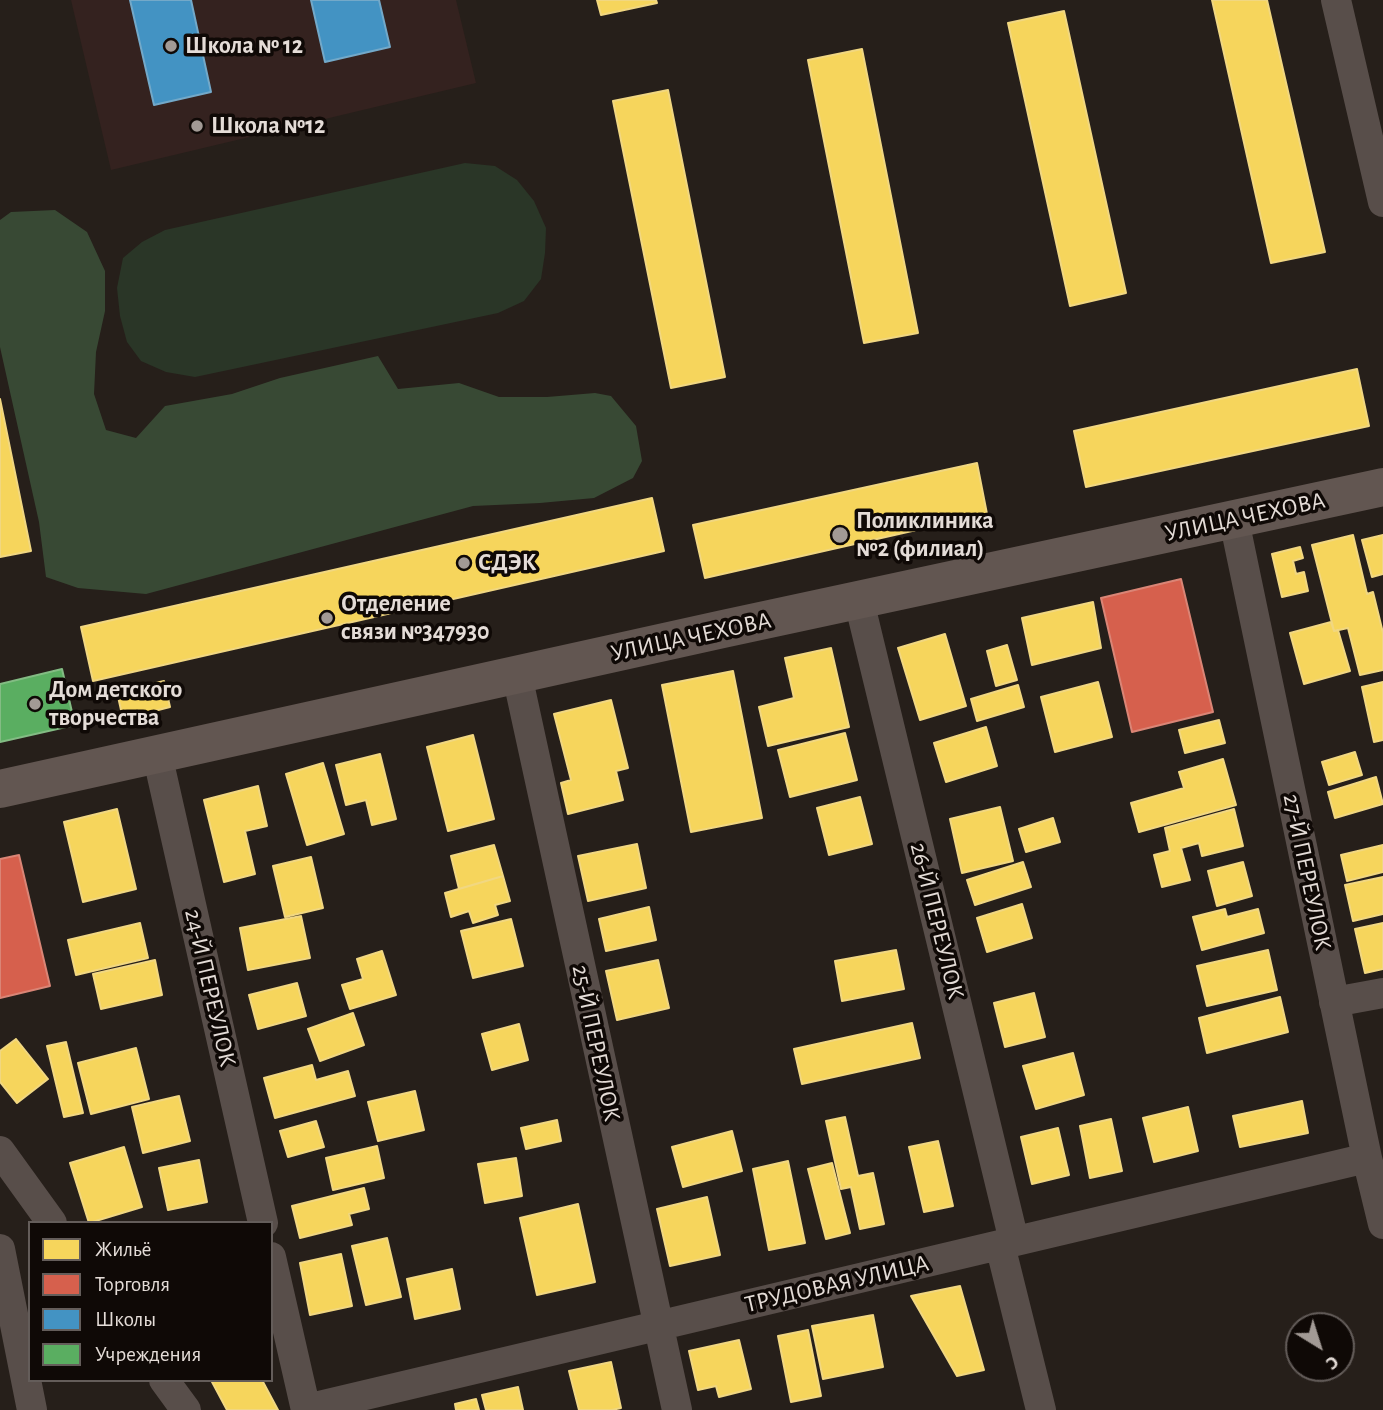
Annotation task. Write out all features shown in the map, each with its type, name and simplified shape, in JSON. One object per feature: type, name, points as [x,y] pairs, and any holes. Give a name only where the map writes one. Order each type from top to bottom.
[{"type":"main road","name":"УЛИЦА ЧЕХОВА","points":[[0,789],[723,629],[1383,488]]},
{"type":"street","points":[[1336,0],[1383,202]]},
{"type":"street","name":"27-Й ПЕРЕУЛОК","points":[[1234,520],[1383,1224]]},
{"type":"street","name":"26-Й ПЕРЕУЛОК","points":[[859,601],[1007,1243],[1041,1410]]},
{"type":"street","name":"25-Й ПЕРЕУЛОК","points":[[517,676],[677,1410]]},
{"type":"street","name":"24-Й ПЕРЕУЛОК","points":[[157,754],[264,1221]]},
{"type":"street","points":[[1334,1002],[1383,993]]},
{"type":"street","points":[[0,1151],[51,1221]]},
{"type":"street","name":"ТРУДОВАЯ УЛИЦА","points":[[306,1409],[1367,1158]]},
{"type":"street","points":[[0,1249],[32,1410]]},
{"type":"street","points":[[273,1266],[306,1409]]},
{"type":"street","points":[[165,1382],[186,1410]]},
{"type":"shaded area","name":"Школа №12","points":[[71,0],[456,0],[476,83],[111,170]]},
{"type":"green space","points":[[465,163],[495,166],[517,180],[534,201],[546,228],[541,279],[524,301],[498,313],[195,377],[166,372],[141,361],[127,342],[120,316],[117,288],[123,258],[142,242],[165,230]]},
{"type":"green space","points":[[55,210],[87,232],[105,271],[105,311],[96,352],[94,394],[106,430],[136,438],[165,406],[232,394],[280,378],[378,356],[398,389],[459,383],[499,397],[595,393],[611,396],[636,426],[642,461],[633,478],[594,498],[473,506],[146,594],[78,588],[46,577],[39,522],[0,347],[0,220],[11,212]]},
{"type":"building: Жильё","points":[[597,0],[656,0],[657,3],[601,15]]},
{"type":"building: Жильё","points":[[1212,0],[1267,0],[1325,252],[1271,263]]},
{"type":"building: Жильё","points":[[1064,11],[1126,293],[1070,306],[1008,23]]},
{"type":"building: Жильё","points":[[862,49],[918,333],[864,343],[808,60]]},
{"type":"building: Жильё","points":[[668,90],[725,377],[671,388],[613,101]]},
{"type":"building: Жильё","points":[[1357,369],[1369,426],[1086,487],[1074,431]]},
{"type":"building: Жильё","points":[[0,399],[31,551],[0,557]]},
{"type":"building: Жильё","points":[[977,463],[987,514],[705,578],[693,525]]},
{"type":"building: Жильё","points":[[652,498],[664,551],[93,681],[81,627]]},
{"type":"building: Жильё","points":[[1353,535],[1367,594],[1373,592],[1383,633],[1383,670],[1360,675],[1348,628],[1334,631],[1312,545]]},
{"type":"building: Жильё","points":[[1383,535],[1383,574],[1372,577],[1362,540]]},
{"type":"building: Жильё","points":[[1300,547],[1303,558],[1293,561],[1296,574],[1304,572],[1308,591],[1282,597],[1272,554]]},
{"type":"building: Жильё","points":[[1093,602],[1101,648],[1032,665],[1022,618]]},
{"type":"building: Жильё","points":[[1331,622],[1334,631],[1338,630],[1350,671],[1304,684],[1290,633]]},
{"type":"building: Жильё","points":[[945,634],[966,706],[920,720],[898,648]]},
{"type":"building: Жильё","points":[[1007,645],[1017,680],[996,686],[987,651]]},
{"type":"building: Жильё","points":[[831,648],[849,727],[768,746],[759,707],[794,698],[785,658]]},
{"type":"building: Жильё","points":[[733,671],[762,818],[691,832],[662,685]]},
{"type":"building: Жильё","points":[[164,681],[170,707],[123,719],[117,692]]},
{"type":"building: Жильё","points":[[1098,682],[1112,737],[1055,752],[1041,697]]},
{"type":"building: Жильё","points":[[1383,682],[1383,740],[1374,742],[1362,687]]},
{"type":"building: Жильё","points":[[1018,685],[1024,707],[977,721],[971,699]]},
{"type":"building: Жильё","points":[[611,700],[628,768],[616,771],[623,800],[568,814],[561,783],[571,780],[554,714]]},
{"type":"building: Жильё","points":[[1219,720],[1225,743],[1185,753],[1179,730]]},
{"type":"building: Жильё","points":[[986,727],[997,766],[946,782],[934,743]]},
{"type":"building: Жильё","points":[[845,733],[857,780],[790,797],[778,750]]},
{"type":"building: Жильё","points":[[473,735],[494,819],[448,831],[427,747]]},
{"type":"building: Жильё","points":[[1355,752],[1362,775],[1329,785],[1322,762]]},
{"type":"building: Жильё","points":[[380,754],[396,819],[372,825],[366,800],[346,805],[336,765]]},
{"type":"building: Жильё","points":[[1223,759],[1236,805],[1139,832],[1131,803],[1184,788],[1179,772]]},
{"type":"building: Жильё","points":[[323,763],[344,834],[307,845],[286,774]]},
{"type":"building: Жильё","points":[[1376,777],[1383,804],[1335,818],[1328,792]]},
{"type":"building: Жильё","points":[[258,786],[267,826],[245,831],[255,874],[224,882],[204,800]]},
{"type":"building: Жильё","points":[[860,797],[872,844],[829,855],[817,808]]},
{"type":"building: Жильё","points":[[1000,807],[1013,861],[962,873],[950,819]]},
{"type":"building: Жильё","points":[[117,809],[136,889],[83,902],[64,822]]},
{"type":"building: Жильё","points":[[1234,809],[1243,846],[1202,856],[1199,843],[1181,848],[1190,880],[1162,887],[1154,855],[1170,851],[1165,828]]},
{"type":"building: Жильё","points":[[1053,818],[1060,842],[1026,852],[1019,829]]},
{"type":"building: Жильё","points":[[637,844],[646,888],[588,901],[578,856]]},
{"type":"building: Жильё","points":[[494,845],[503,876],[459,889],[451,856]]},
{"type":"building: Жильё","points":[[1383,845],[1383,872],[1347,881],[1341,855]]},
{"type":"building: Жильё","points":[[311,857],[323,908],[285,917],[273,866]]},
{"type":"building: Жильё","points":[[1023,862],[1031,887],[975,905],[967,880]]},
{"type":"building: Жильё","points":[[1243,862],[1252,896],[1217,906],[1208,871]]},
{"type":"building: Жильё","points":[[503,876],[510,901],[495,905],[498,915],[473,923],[469,911],[451,917],[445,893]]},
{"type":"building: Жильё","points":[[1383,877],[1383,914],[1353,921],[1345,885]]},
{"type":"building: Жильё","points":[[1022,904],[1032,938],[987,952],[977,918]]},
{"type":"building: Жильё","points":[[649,907],[656,940],[606,951],[599,919]]},
{"type":"building: Жильё","points":[[1225,909],[1227,917],[1258,909],[1264,933],[1202,950],[1193,917]]},
{"type":"building: Жильё","points":[[301,916],[310,958],[248,970],[240,928]]},
{"type":"building: Жильё","points":[[511,919],[523,966],[473,978],[461,931]]},
{"type":"building: Жильё","points":[[140,923],[148,958],[76,975],[68,940]]},
{"type":"building: Жильё","points":[[1383,923],[1383,969],[1365,973],[1355,929]]},
{"type":"building: Жильё","points":[[896,950],[904,989],[842,1001],[835,961]]},
{"type":"building: Жильё","points":[[1268,950],[1277,990],[1207,1006],[1197,966]]},
{"type":"building: Жильё","points":[[382,951],[396,995],[350,1009],[342,985],[363,979],[357,959]]},
{"type":"building: Жильё","points":[[155,960],[162,995],[101,1009],[93,974]]},
{"type":"building: Жильё","points":[[658,960],[669,1008],[617,1020],[606,971]]},
{"type":"building: Жильё","points":[[297,983],[306,1016],[258,1029],[249,995]]},
{"type":"building: Жильё","points":[[1034,993],[1045,1037],[1005,1047],[994,1003]]},
{"type":"building: Жильё","points":[[1280,997],[1288,1032],[1207,1053],[1199,1018]]},
{"type":"building: Жильё","points":[[353,1013],[364,1045],[320,1061],[308,1029]]},
{"type":"building: Жильё","points":[[912,1023],[920,1058],[802,1084],[794,1049]]},
{"type":"building: Жильё","points":[[519,1024],[528,1060],[492,1070],[482,1034]]},
{"type":"building: Жильё","points":[[16,1039],[48,1079],[17,1103],[0,1082],[0,1051]]},
{"type":"building: Жильё","points":[[66,1042],[83,1113],[64,1117],[47,1046]]},
{"type":"building: Жильё","points":[[136,1048],[149,1099],[91,1114],[78,1063]]},
{"type":"building: Жильё","points":[[1073,1053],[1084,1095],[1036,1109],[1023,1066]]},
{"type":"building: Жильё","points":[[312,1065],[316,1080],[348,1071],[355,1096],[275,1118],[264,1078]]},
{"type":"building: Жильё","points":[[415,1091],[424,1130],[378,1141],[368,1102]]},
{"type":"building: Жильё","points":[[179,1096],[190,1141],[143,1153],[132,1107]]},
{"type":"building: Жильё","points":[[1302,1101],[1308,1133],[1240,1147],[1233,1116]]},
{"type":"building: Жильё","points":[[1188,1107],[1198,1151],[1154,1162],[1143,1118]]},
{"type":"building: Жильё","points":[[845,1117],[858,1176],[873,1173],[884,1224],[860,1229],[851,1187],[841,1189],[826,1121]]},
{"type":"building: Жильё","points":[[1111,1119],[1122,1171],[1090,1178],[1080,1126]]},
{"type":"building: Жильё","points":[[557,1120],[561,1141],[526,1149],[521,1128]]},
{"type":"building: Жильё","points":[[316,1121],[324,1147],[288,1157],[280,1131]]},
{"type":"building: Жильё","points":[[1058,1128],[1069,1175],[1032,1184],[1021,1137]]},
{"type":"building: Жильё","points":[[732,1131],[742,1171],[683,1187],[672,1147]]},
{"type":"building: Жильё","points":[[938,1141],[953,1206],[924,1212],[909,1147]]},
{"type":"building: Жильё","points":[[377,1146],[384,1178],[333,1190],[326,1158]]},
{"type":"building: Жильё","points":[[124,1147],[142,1207],[88,1221],[70,1163]]},
{"type":"building: Жильё","points":[[516,1158],[522,1196],[485,1203],[478,1164]]},
{"type":"building: Жильё","points":[[199,1160],[207,1202],[168,1210],[159,1168]]},
{"type":"building: Жильё","points":[[788,1161],[805,1243],[769,1250],[753,1169]]},
{"type":"building: Жильё","points":[[832,1163],[850,1233],[826,1239],[808,1169]]},
{"type":"building: Жильё","points":[[364,1188],[369,1209],[349,1214],[352,1225],[300,1238],[292,1206]]},
{"type":"building: Жильё","points":[[707,1197],[720,1255],[670,1266],[657,1209]]},
{"type":"building: Жильё","points":[[578,1204],[595,1282],[537,1295],[520,1218]]},
{"type":"building: Жильё","points":[[387,1238],[401,1297],[366,1305],[352,1246]]},
{"type":"building: Жильё","points":[[341,1254],[352,1306],[310,1315],[300,1263]]},
{"type":"building: Жильё","points":[[452,1269],[460,1309],[415,1319],[407,1279]]},
{"type":"building: Жильё","points":[[960,1286],[984,1370],[957,1376],[911,1296]]},
{"type":"building: Жильё","points":[[873,1315],[883,1367],[823,1379],[812,1326]]},
{"type":"building: Жильё","points":[[808,1330],[821,1396],[791,1402],[778,1336]]},
{"type":"building: Жильё","points":[[739,1340],[751,1389],[719,1397],[716,1386],[698,1390],[689,1351]]},
{"type":"building: Жильё","points":[[611,1362],[621,1408],[579,1410],[569,1371]]},
{"type":"building: Жильё","points":[[212,1382],[263,1382],[278,1410],[227,1410]]},
{"type":"building: Жильё","points":[[518,1387],[523,1410],[486,1410],[482,1395]]},
{"type":"building: Жильё","points":[[476,1399],[479,1410],[456,1410],[455,1404]]},
{"type":"building: Торговля","points":[[1181,579],[1213,712],[1132,732],[1101,598]]},
{"type":"building: Торговля","points":[[19,855],[50,986],[0,998],[0,859]]},
{"type":"building: Школы","name":"Школа № 12","points":[[130,0],[191,0],[211,92],[154,105]]},
{"type":"building: Школы","name":"Школа № 12","points":[[311,0],[379,0],[390,47],[325,62]]},
{"type":"building: Учреждения","name":"Дом детского творчества","points":[[62,669],[75,725],[0,742],[0,684]]},
{"type":"place","name":"Школа № 12","points":[[171,46]]},
{"type":"place","name":"Школа №12","points":[[197,126]]},
{"type":"place","name":"Поликлиника №2 (филиал)","points":[[840,535]]},
{"type":"place","name":"СДЭК","points":[[464,563]]},
{"type":"place","name":"Отделение связи №347930","points":[[327,618]]},
{"type":"place","name":"Дом детского творчества","points":[[35,704]]}]
